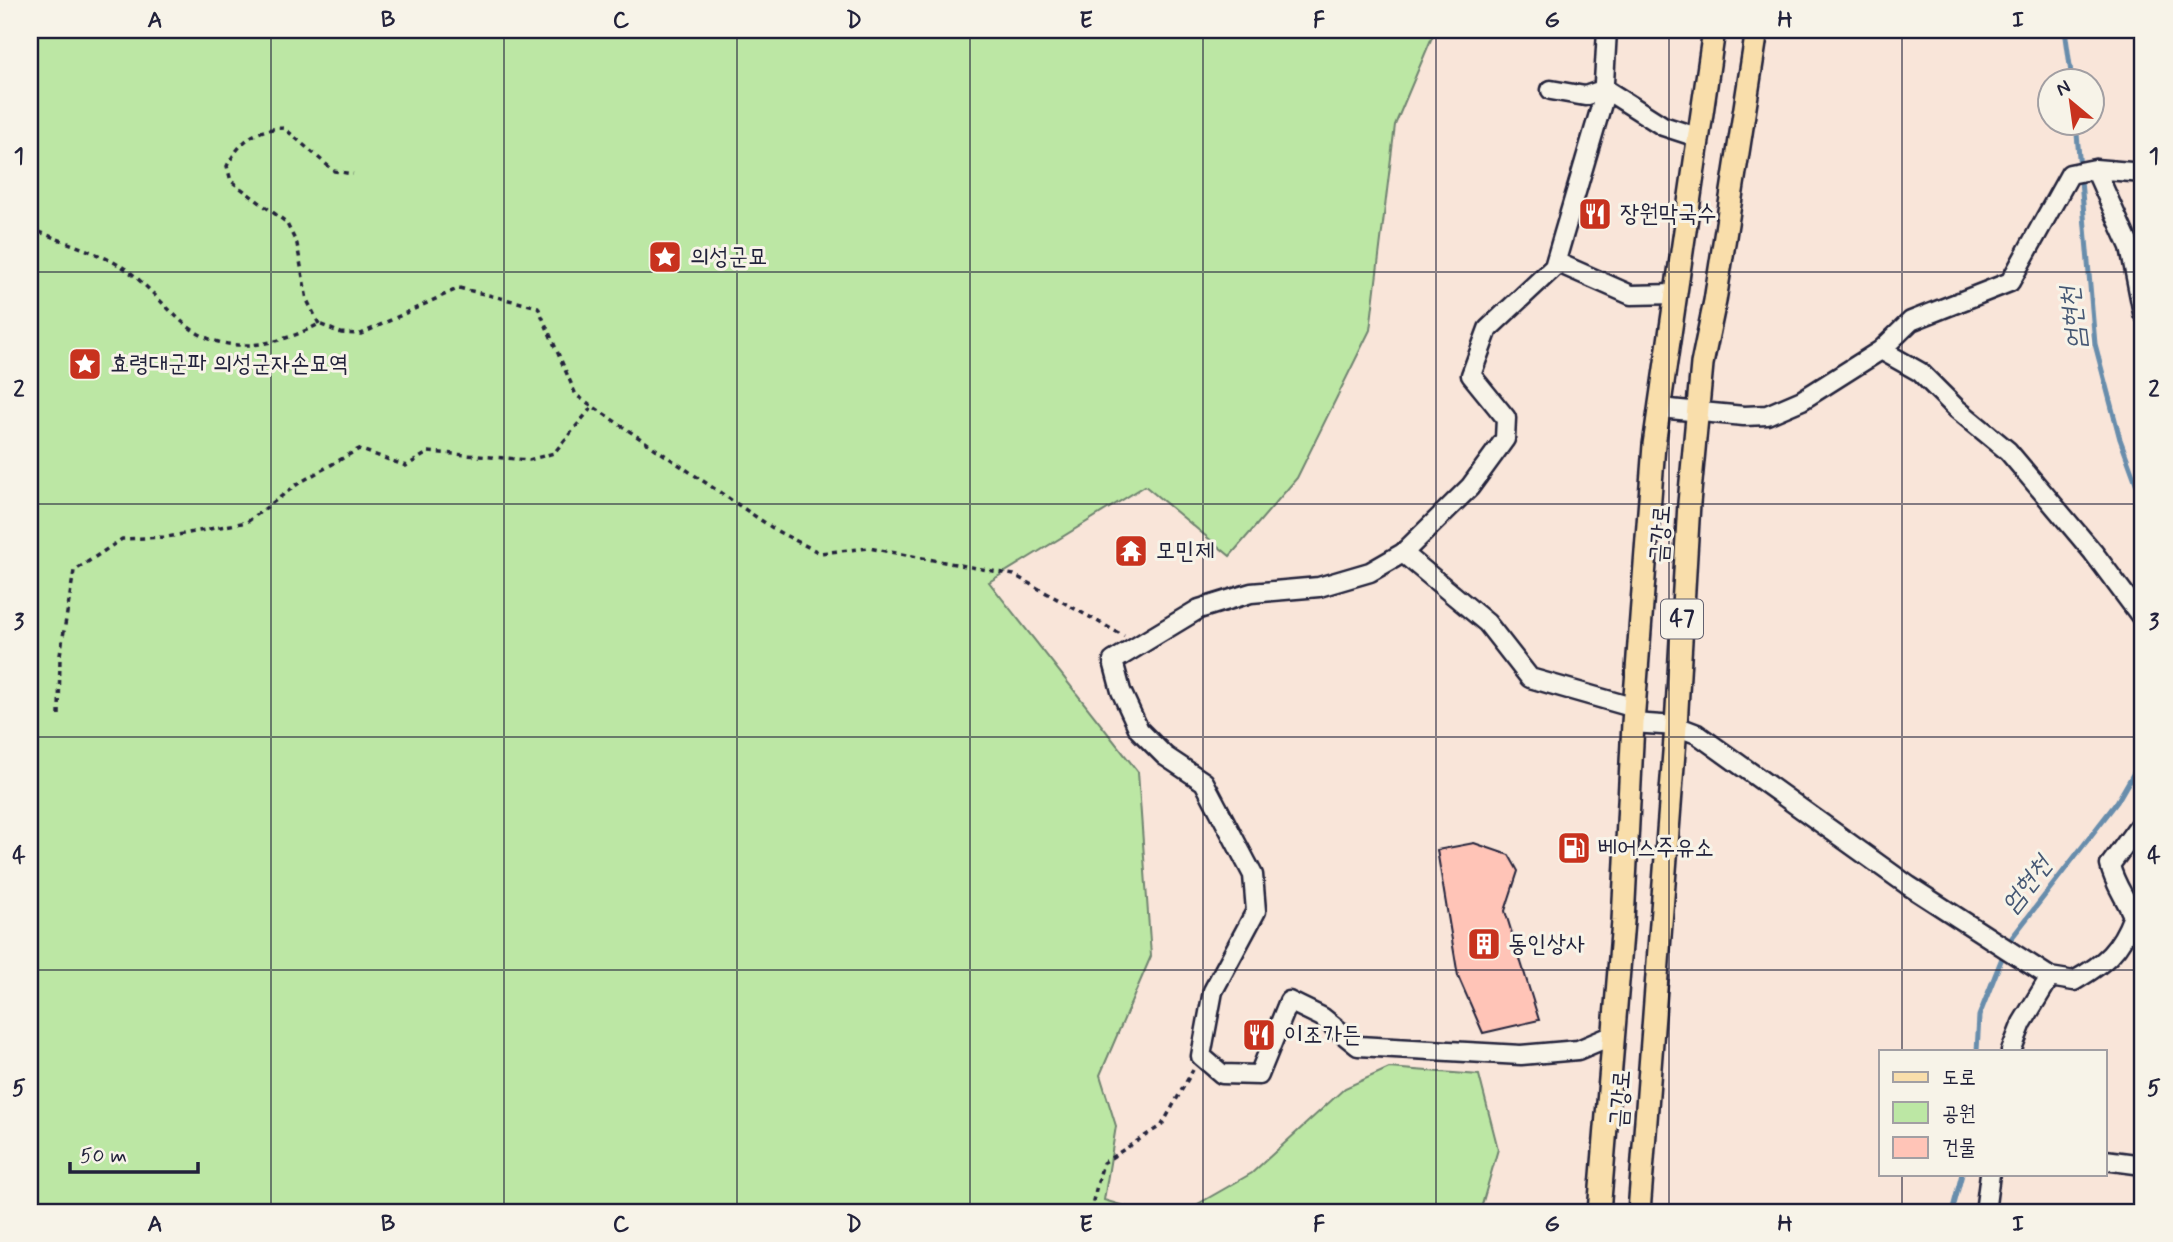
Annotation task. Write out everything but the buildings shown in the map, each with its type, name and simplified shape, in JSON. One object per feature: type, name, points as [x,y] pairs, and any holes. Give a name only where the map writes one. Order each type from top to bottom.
[{"type":"main road","name":"금강로","points":[[1599,1212],[1611,1036],[1623,921],[1634,716],[1660,408],[1714,30]]},
{"type":"main road","name":"금강로","points":[[1639,1212],[1676,726],[1689,503],[1702,364],[1715,300],[1757,30]]},
{"type":"street","points":[[1607,30],[1605,89],[1556,262],[1488,329],[1471,375],[1506,418],[1505,439],[1470,487],[1403,553],[1370,572],[1319,587],[1251,593],[1199,609],[1114,661],[1121,691],[1139,730],[1165,756],[1204,782],[1253,875],[1256,911],[1213,991],[1201,1056],[1223,1074],[1259,1075],[1289,1001],[1322,1017],[1359,1046],[1521,1055],[1578,1049],[1611,1036]]},
{"type":"street","points":[[1551,90],[1585,96],[1605,89]]},
{"type":"street","points":[[1605,89],[1663,126],[1697,137]]},
{"type":"street","points":[[1660,408],[1767,415],[1802,400],[1881,350],[1911,321],[2010,282],[2070,174],[2095,169],[2143,173]]},
{"type":"street","points":[[2095,169],[2130,247],[2143,313]]},
{"type":"street","points":[[1556,262],[1631,295],[1676,294]]},
{"type":"street","points":[[1881,350],[1920,372],[1956,409],[2008,451],[2093,552],[2143,619]]},
{"type":"street","points":[[1403,553],[1487,623],[1530,678],[1634,716],[1697,734],[1909,886],[2029,960],[2050,977],[2074,981],[2107,962],[2126,934],[2133,916],[2114,881],[2110,865],[2143,820]]},
{"type":"street","points":[[2011,1050],[2022,1023],[2050,977]]},
{"type":"street","points":[[2106,1160],[2143,1165]]},
{"type":"street","points":[[1985,1212],[1990,1176]]},
{"type":"path","points":[[353,174],[334,171],[284,128],[264,129],[250,135],[227,166],[231,181],[286,222],[297,244],[307,300],[320,324],[341,333],[360,334],[459,288],[538,307],[576,396],[777,531],[820,553],[869,548],[1014,575],[1138,644]]},
{"type":"path","points":[[30,228],[123,268],[201,335],[224,342],[273,344],[291,339],[320,324]]},
{"type":"path","points":[[58,715],[60,655],[74,571],[122,539],[167,537],[247,522],[299,483],[359,449],[406,466],[429,452],[529,460],[554,453],[592,407]]},
{"type":"path","points":[[1090,1212],[1103,1163],[1163,1125],[1201,1056]]},
{"type":"green space","points":[[30,30],[1435,30],[1395,125],[1370,330],[1297,478],[1230,556],[1145,486],[989,582],[1138,772],[1151,956],[1100,1075],[1116,1126],[1104,1200],[1144,1212],[30,1212]]},
{"type":"green space","points":[[1389,1068],[1479,1075],[1498,1149],[1480,1212],[1184,1212],[1252,1173],[1345,1088]]},
{"type":"waterway","name":"엄현천","points":[[2065,30],[2070,66]]},
{"type":"waterway","name":"엄현천","points":[[2077,136],[2095,344],[2120,439],[2143,502]]},
{"type":"waterway","name":"엄현천","points":[[2007,944],[2117,802],[2143,757]]},
{"type":"waterway","name":"엄현천","points":[[1977,1050],[1979,1016],[2004,953]]},
{"type":"waterway","name":"엄현천","points":[[1952,1212],[1961,1176]]},
{"type":"place","name":"장원막국수","points":[[1595,214]]},
{"type":"place","name":"의성군묘","points":[[665,257]]},
{"type":"place","name":"효령대군파 의성군자손묘역","points":[[85,364]]},
{"type":"place","name":"모민제","points":[[1131,551]]},
{"type":"place","name":"베어스주유소","points":[[1574,848]]},
{"type":"place","name":"동인상사","points":[[1484,944]]},
{"type":"place","name":"이조가든","points":[[1259,1035]]}]
